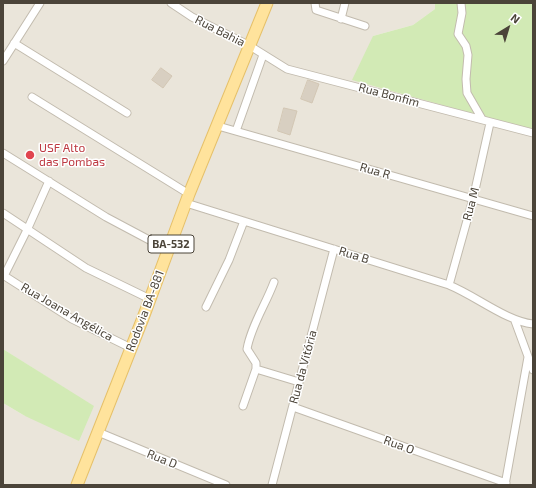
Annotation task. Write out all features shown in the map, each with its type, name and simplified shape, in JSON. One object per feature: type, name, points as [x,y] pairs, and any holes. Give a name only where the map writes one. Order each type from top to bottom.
[{"type":"main road","name":"Rodovia BA-881","points":[[77,485],[266,3]]},
{"type":"street","points":[[3,61],[40,3]]},
{"type":"street","name":"Rua Bahia","points":[[171,3],[204,24],[250,46]]},
{"type":"street","points":[[341,19],[345,3]]},
{"type":"street","points":[[461,3],[462,13],[458,34],[466,46],[468,55],[466,88],[470,100],[482,119]]},
{"type":"street","points":[[315,6],[341,19],[365,26]]},
{"type":"street","points":[[14,43],[127,114]]},
{"type":"street","name":"Rua Bonfim","points":[[250,46],[287,69],[533,133]]},
{"type":"street","points":[[236,131],[263,55]]},
{"type":"street","name":"Rua B","points":[[32,97],[188,199],[244,221],[449,285],[481,300],[516,321]]},
{"type":"street","name":"Rua M","points":[[449,285],[473,199],[490,123]]},
{"type":"street","name":"Rua R","points":[[218,126],[533,216]]},
{"type":"street","points":[[3,153],[106,217],[168,250]]},
{"type":"street","points":[[3,276],[28,228],[49,181]]},
{"type":"street","points":[[3,213],[28,228],[86,268],[150,299]]},
{"type":"street","points":[[206,307],[229,260],[244,221]]},
{"type":"street","name":"Rua da Vitória","points":[[272,485],[334,249]]},
{"type":"street","name":"Rua Joana Angélica","points":[[3,276],[72,319],[131,348]]},
{"type":"street","points":[[243,406],[256,369],[256,363],[247,349],[249,340],[268,300],[274,282]]},
{"type":"street","points":[[533,324],[516,321],[533,370]]},
{"type":"street","points":[[506,484],[528,357]]},
{"type":"street","points":[[256,369],[299,382]]},
{"type":"street","name":"Rua O","points":[[293,407],[506,484]]},
{"type":"street","name":"Rua D","points":[[98,432],[226,485]]},
{"type":"shaded area","points":[[3,3],[435,3],[435,9],[413,25],[373,36],[500,121],[533,129],[533,485],[3,485],[3,403],[25,416],[94,407],[3,349]]},
{"type":"green space","points":[[435,3],[533,3],[533,129],[352,80],[373,36],[413,25],[435,9]]},
{"type":"green space","points":[[3,349],[94,406],[79,441],[25,416],[3,403]]},
{"type":"building","points":[[161,68],[172,76],[163,88],[152,80]]},
{"type":"building","points":[[308,80],[319,84],[312,103],[301,99]]},
{"type":"building","points":[[284,108],[297,111],[290,135],[278,131]]},
{"type":"place","name":"USF Alto das Pombas","points":[[30,155]]}]
